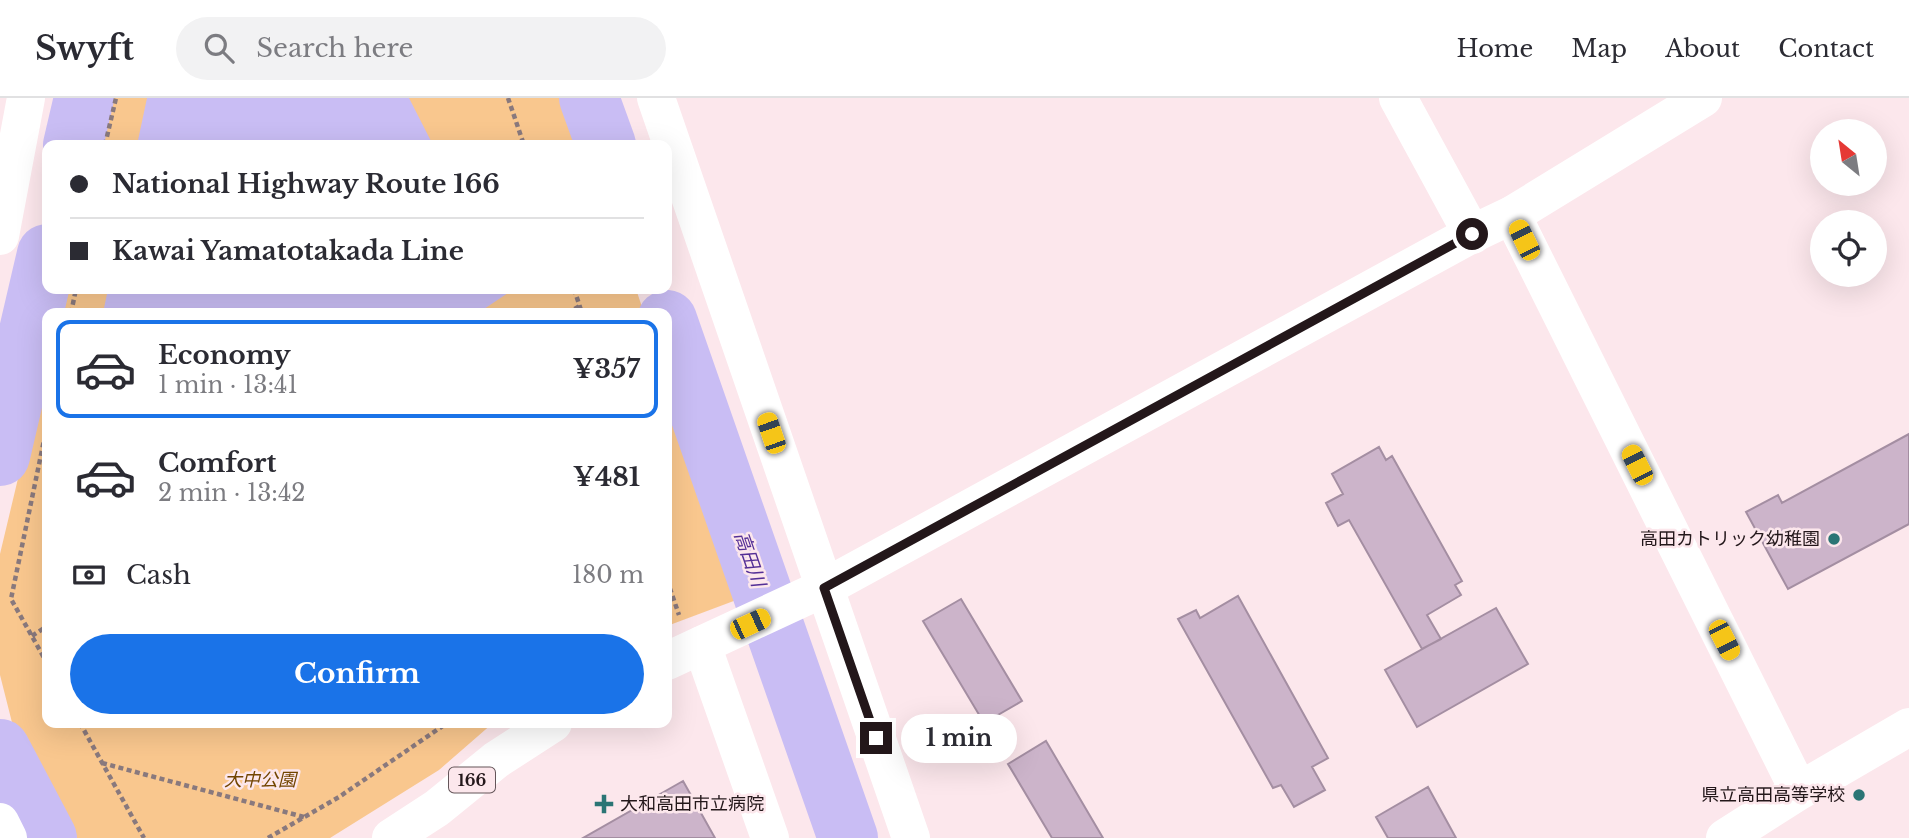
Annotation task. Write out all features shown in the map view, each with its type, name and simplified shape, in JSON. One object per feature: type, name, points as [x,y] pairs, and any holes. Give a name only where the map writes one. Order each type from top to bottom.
[{"type":"main road","points":[[0,236],[26,98]]},
{"type":"main road","points":[[656,98],[669,140]]},
{"type":"main road","points":[[1398,98],[1472,234]]},
{"type":"main road","points":[[672,659],[813,593],[1472,234],[1512,215],[1703,98]]},
{"type":"main road","points":[[672,148],[813,593],[911,838]]},
{"type":"main road","points":[[1512,215],[1799,791]]},
{"type":"main road","points":[[702,645],[771,838]]},
{"type":"main road","points":[[1725,838],[1909,727]]},
{"type":"main road","name":"166","points":[[391,838],[437,808],[496,760],[545,728]]},
{"type":"main road","points":[[0,822],[8,838]]},
{"type":"path","points":[[106,140],[117,98]]},
{"type":"path","points":[[508,98],[522,140]]},
{"type":"path","points":[[576,294],[580,306],[576,308]]},
{"type":"path","points":[[42,450],[11,599],[42,654]]},
{"type":"path","points":[[32,636],[42,629]]},
{"type":"path","points":[[83,728],[144,838]]},
{"type":"path","points":[[268,838],[339,797],[434,728]]},
{"type":"path","points":[[102,763],[304,817]]},
{"type":"green space","points":[[109,98],[572,98],[586,140],[99,140]]},
{"type":"green space","points":[[63,294],[638,294],[642,308],[59,308]]},
{"type":"green space","name":"大中公園","points":[[42,378],[42,728],[487,728],[439,770],[330,838],[65,838],[22,762],[0,675],[0,554]]},
{"type":"green space","points":[[672,397],[739,599],[672,624]]},
{"type":"shaded area","points":[[147,98],[409,98],[430,140],[138,140]]},
{"type":"shaded area","points":[[107,294],[506,294],[486,308],[104,308]]},
{"type":"building","points":[[1909,434],[1909,524],[1788,589],[1746,512],[1778,495],[1782,503]]},
{"type":"building","points":[[1379,447],[1386,460],[1392,456],[1462,581],[1455,585],[1461,595],[1427,615],[1441,639],[1422,649],[1349,520],[1338,526],[1326,503],[1343,494],[1332,474]]},
{"type":"building","points":[[1238,596],[1328,758],[1312,767],[1325,790],[1294,807],[1281,785],[1273,788],[1178,619],[1196,610],[1200,618]]},
{"type":"building","points":[[961,599],[1022,701],[984,723],[923,621]]},
{"type":"building","points":[[1496,608],[1528,664],[1417,727],[1385,670]]},
{"type":"building","points":[[1046,741],[1103,838],[1052,838],[1008,764]]},
{"type":"building","points":[[683,781],[715,838],[583,838]]},
{"type":"building","points":[[1428,787],[1456,838],[1388,838],[1376,817]]},
{"type":"waterway","points":[[74,140],[84,98]]},
{"type":"waterway","name":"高田川","points":[[589,98],[604,140]]},
{"type":"waterway","points":[[0,456],[42,275]]},
{"type":"waterway","name":"高田川","points":[[672,334],[848,838]]},
{"type":"waterway","points":[[0,749],[47,838]]},
{"type":"place","name":"高田カトリック幼稚園","points":[[1834,539]]},
{"type":"place","name":"県立高田高等学校","points":[[1859,795]]},
{"type":"place","name":"大和高田市立病院","points":[[604,804]]},
{"type":"route","points":[[876,738],[824,588],[1472,234]]}]
